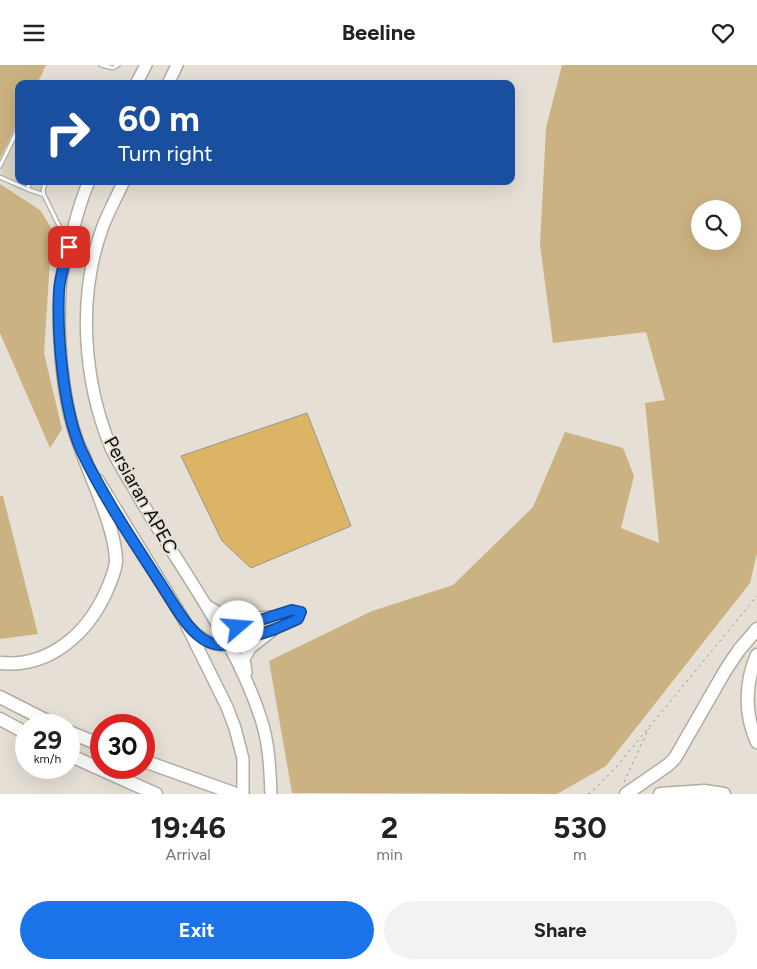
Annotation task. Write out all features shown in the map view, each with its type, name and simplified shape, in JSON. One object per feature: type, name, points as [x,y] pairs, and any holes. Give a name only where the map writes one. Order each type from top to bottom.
[{"type":"highway","points":[[0,663],[15,664],[47,656],[75,638],[100,607],[110,585],[116,562],[114,539],[82,452]]},
{"type":"highway","points":[[625,788],[654,775],[675,758],[725,671],[739,650],[757,629]]},
{"type":"highway","points":[[757,655],[751,669],[748,698],[748,713],[757,742]]},
{"type":"highway","points":[[0,697],[33,714]]},
{"type":"highway","points":[[0,719],[15,727]]},
{"type":"highway","points":[[80,760],[156,794]]},
{"type":"highway","points":[[155,765],[236,794]]},
{"type":"highway","points":[[660,794],[704,791],[724,794]]},
{"type":"main road","points":[[170,80],[177,65]]},
{"type":"main road","name":"Persiaran APEC","points":[[89,185],[73,229],[60,290],[61,339],[68,407],[82,452],[107,497],[184,620],[227,707],[243,759],[243,794]]},
{"type":"main road","name":"Persiaran APEC","points":[[122,185],[103,227],[89,282],[86,310],[88,357],[94,395],[112,450],[229,644],[246,678],[262,720],[266,737],[271,794]]},
{"type":"main road","points":[[205,605],[227,618],[270,617]]},
{"type":"main road","points":[[184,620],[198,637],[222,646],[229,644]]},
{"type":"main road","points":[[246,678],[244,659],[250,648],[273,630]]},
{"type":"main road","points":[[214,679],[210,659],[211,651],[216,637],[222,633]]},
{"type":"street","points":[[222,633],[292,610],[301,612],[298,619],[273,630],[229,644]]},
{"type":"lane","points":[[101,65],[113,68],[118,65]]},
{"type":"lane","points":[[0,166],[15,135]]},
{"type":"lane","points":[[0,177],[15,184]]},
{"type":"lane","points":[[18,185],[44,195]]},
{"type":"lane","points":[[27,189],[29,185]]},
{"type":"lane","points":[[45,185],[44,195],[69,247]]},
{"type":"path","points":[[588,794],[617,766],[757,596]]},
{"type":"path","points":[[625,788],[650,726]]},
{"type":"shaded area","points":[[0,65],[46,65],[39,80],[15,80],[15,128],[0,158]]},
{"type":"shaded area","points":[[562,65],[757,65],[757,553],[750,583],[606,766],[557,794],[292,793],[269,661],[372,611],[453,585],[533,507],[565,432],[623,448],[634,476],[621,528],[659,543],[645,403],[665,400],[646,332],[553,343],[540,245],[546,128]]},
{"type":"shaded area","points":[[15,141],[15,180],[2,175],[1,170]]},
{"type":"shaded area","points":[[0,184],[40,210],[52,229],[44,353],[62,429],[50,448],[0,333]]},
{"type":"shaded area","points":[[26,185],[43,185],[40,191]]},
{"type":"shaded area","points":[[0,496],[3,496],[38,634],[0,639]]},
{"type":"building","points":[[307,413],[351,526],[251,568],[222,541],[181,456]]},
{"type":"route","points":[[69,247],[60,290],[59,312],[62,361],[68,407],[82,452],[107,497],[174,605],[198,637],[222,646],[273,630],[298,619],[301,612],[292,610],[238,627]]}]
